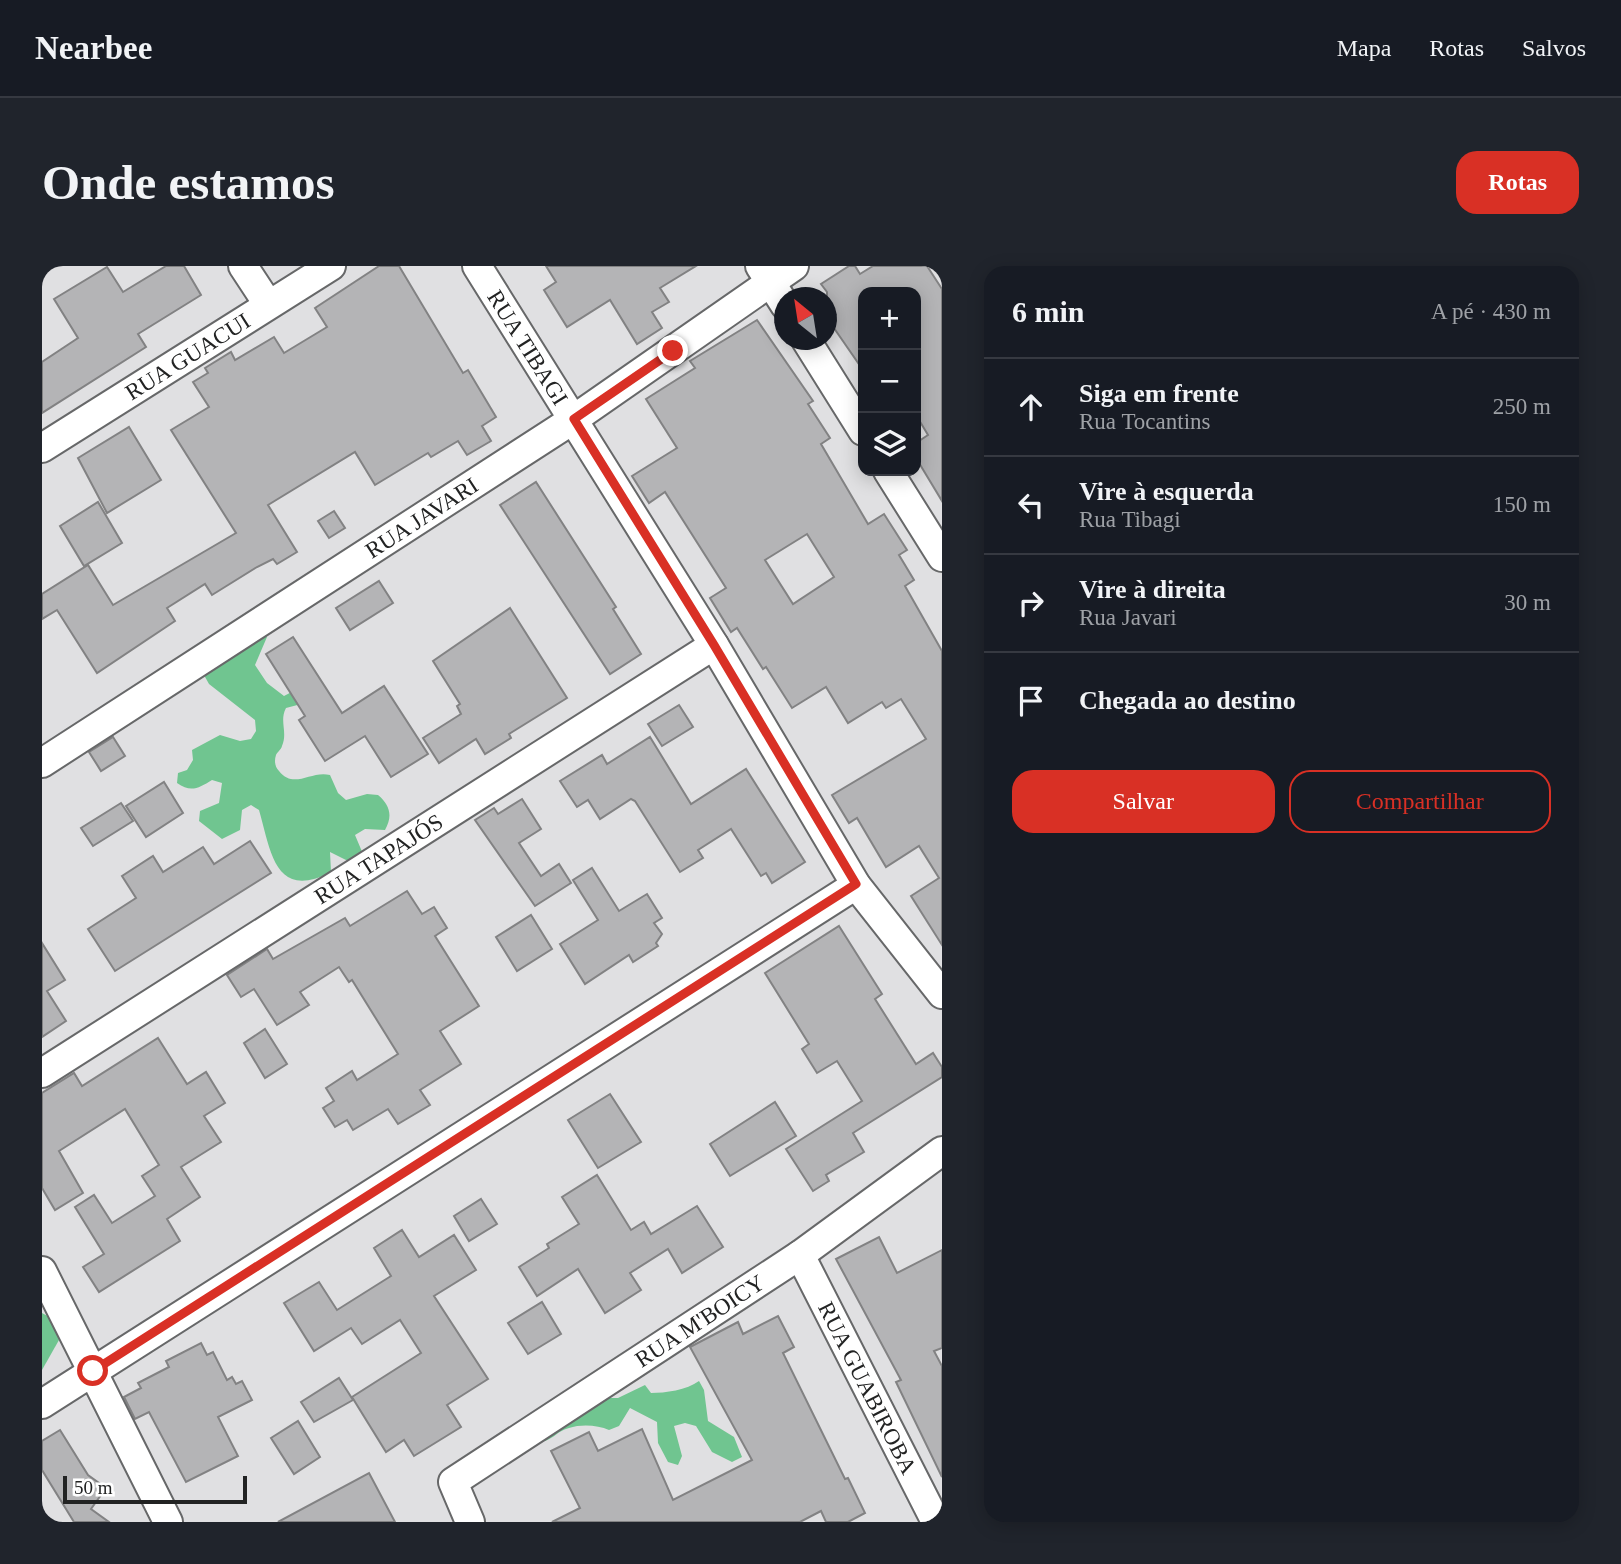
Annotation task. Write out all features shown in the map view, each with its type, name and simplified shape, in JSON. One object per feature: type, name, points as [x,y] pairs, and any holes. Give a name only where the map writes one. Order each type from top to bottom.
[{"type":"street","points":[[243,266],[268,304]]},
{"type":"street","name":"RUA GUACUI","points":[[42,448],[331,266]]},
{"type":"street","name":"RUA TIBAGI","points":[[477,266],[714,645],[856,884],[942,994]]},
{"type":"street","name":"RUA JAVARI","points":[[42,763],[574,419],[765,273],[794,266]]},
{"type":"street","points":[[812,350],[858,423]]},
{"type":"street","points":[[891,476],[942,557]]},
{"type":"street","name":"RUA TAPAJÓS","points":[[42,1073],[714,645]]},
{"type":"street","points":[[42,1404],[856,884]]},
{"type":"street","name":"RUA M'BOICY","points":[[470,1522],[453,1482],[800,1255],[942,1151]]},
{"type":"street","name":"RUA GUABIROBA","points":[[800,1255],[936,1522]]},
{"type":"street","points":[[42,1271],[168,1522]]},
{"type":"green space","points":[[260,631],[267,637],[255,665],[267,683],[284,696],[305,685],[305,703],[286,708],[284,713],[284,741],[275,759],[278,769],[291,779],[330,775],[338,793],[346,800],[367,794],[378,795],[389,811],[385,830],[365,829],[355,835],[363,854],[357,861],[348,861],[330,852],[331,872],[312,879],[298,880],[287,876],[278,868],[259,810],[251,805],[242,810],[240,830],[222,839],[199,821],[200,811],[219,803],[222,783],[212,780],[191,789],[177,783],[178,773],[187,770],[193,760],[192,750],[220,735],[240,741],[251,739],[256,731],[255,720],[209,684],[200,668]]},
{"type":"green space","points":[[42,1313],[53,1319],[59,1340],[42,1370]]},
{"type":"green space","points":[[699,1381],[704,1390],[708,1421],[734,1437],[742,1457],[732,1462],[712,1452],[696,1426],[685,1423],[674,1426],[682,1456],[678,1465],[668,1462],[658,1443],[657,1422],[630,1408],[619,1426],[609,1430],[595,1426],[574,1427],[538,1442],[606,1398],[618,1398],[645,1385],[651,1393],[657,1393],[682,1389]]},
{"type":"building","points":[[166,266],[184,266],[201,295],[138,334],[146,347],[42,413],[42,362],[78,338],[54,299],[107,267],[123,292]]},
{"type":"building","points":[[379,266],[399,266],[463,373],[468,370],[496,417],[482,426],[491,441],[467,455],[458,441],[431,457],[428,453],[375,485],[355,452],[268,505],[297,552],[277,564],[273,559],[257,567],[212,595],[205,584],[167,608],[175,621],[97,673],[57,610],[42,619],[42,594],[88,565],[113,605],[236,533],[171,430],[209,407],[193,382],[208,373],[205,368],[231,352],[235,360],[274,337],[284,353],[327,327],[315,308]]},
{"type":"building","points":[[546,266],[696,266],[660,288],[669,302],[652,312],[662,328],[637,344],[610,300],[567,327],[544,290],[556,282]]},
{"type":"building","points":[[849,266],[855,266],[860,274],[873,266],[927,266],[942,289],[942,501],[921,466],[921,440],[928,435],[921,423],[921,287],[858,287],[858,363],[837,332],[837,287],[823,287],[821,284]]},
{"type":"building","points":[[757,320],[774,345],[774,350],[778,350],[813,401],[808,404],[830,438],[821,444],[868,524],[884,514],[907,550],[899,555],[914,580],[905,586],[942,651],[942,945],[911,896],[939,878],[919,846],[886,867],[857,818],[849,823],[832,795],[926,739],[901,699],[886,708],[882,702],[848,723],[826,687],[792,708],[737,628],[731,632],[710,598],[726,588],[665,492],[649,503],[632,476],[677,448],[646,399],[695,368],[690,361]],"holes":[[[807,534],[834,577],[793,604],[765,560]]]},
{"type":"building","points":[[129,427],[161,480],[107,513],[78,458]]},
{"type":"building","points":[[536,482],[616,607],[613,609],[641,654],[610,674],[500,505]]},
{"type":"building","points":[[98,502],[122,543],[84,566],[60,526]]},
{"type":"building","points":[[334,511],[345,528],[329,538],[318,521]]},
{"type":"building","points":[[379,581],[393,603],[350,630],[336,608]]},
{"type":"building","points":[[510,608],[567,698],[509,734],[511,738],[485,754],[476,739],[439,763],[423,738],[461,714],[457,706],[460,704],[433,661]]},
{"type":"building","points":[[293,637],[342,713],[384,686],[428,754],[391,777],[365,736],[325,761],[299,720],[305,716],[266,654]]},
{"type":"building","points":[[679,705],[693,727],[662,746],[648,724]]},
{"type":"building","points":[[113,737],[125,756],[101,771],[89,752]]},
{"type":"building","points":[[650,737],[691,804],[746,769],[805,862],[772,883],[766,873],[761,876],[731,829],[698,850],[703,858],[680,872],[635,801],[631,799],[600,819],[588,800],[577,807],[560,781],[602,755],[607,764]]},
{"type":"building","points":[[164,782],[183,813],[146,837],[126,806]]},
{"type":"building","points":[[522,799],[541,829],[519,843],[541,876],[559,864],[571,883],[535,906],[475,820],[494,808],[498,814]]},
{"type":"building","points":[[121,803],[133,821],[93,846],[81,828]]},
{"type":"building","points":[[250,841],[271,873],[115,971],[88,929],[136,898],[122,876],[153,856],[163,872],[203,847],[214,864]]},
{"type":"building","points":[[592,868],[619,911],[647,894],[662,918],[654,923],[662,934],[656,943],[658,946],[633,962],[629,955],[585,984],[560,944],[598,920],[573,880]]},
{"type":"building","points":[[407,891],[422,914],[434,907],[447,928],[435,936],[479,1006],[440,1031],[461,1064],[420,1090],[430,1105],[398,1124],[388,1109],[353,1130],[347,1120],[335,1127],[323,1108],[334,1101],[326,1088],[352,1071],[357,1080],[398,1054],[352,980],[349,982],[339,967],[300,992],[309,1005],[277,1025],[254,989],[241,997],[227,975],[267,949],[273,959],[345,918],[350,926]]},
{"type":"building","points":[[531,915],[552,949],[517,971],[496,937]]},
{"type":"building","points":[[839,926],[882,994],[875,999],[916,1064],[933,1053],[942,1067],[942,1077],[853,1133],[864,1152],[826,1175],[829,1181],[813,1191],[786,1149],[862,1101],[837,1061],[817,1073],[802,1049],[809,1044],[765,973]]},
{"type":"building","points":[[42,943],[65,980],[47,991],[66,1021],[42,1037]]},
{"type":"building","points":[[265,1029],[287,1064],[265,1078],[244,1043]]},
{"type":"building","points":[[158,1038],[187,1084],[206,1072],[225,1103],[204,1116],[221,1142],[181,1167],[200,1197],[167,1219],[180,1241],[99,1292],[83,1267],[104,1254],[75,1207],[94,1195],[112,1223],[155,1196],[142,1176],[159,1165],[125,1109],[59,1151],[83,1193],[55,1210],[42,1188],[42,1093],[74,1073],[82,1086]]},
{"type":"building","points":[[610,1094],[641,1142],[598,1168],[568,1120]]},
{"type":"building","points":[[775,1102],[796,1136],[730,1176],[710,1144]]},
{"type":"building","points":[[597,1175],[631,1230],[644,1222],[651,1234],[697,1206],[723,1247],[682,1273],[668,1249],[630,1273],[641,1290],[605,1313],[578,1269],[537,1296],[519,1267],[549,1248],[547,1244],[579,1224],[562,1197]]},
{"type":"building","points":[[481,1199],[497,1224],[469,1241],[454,1216]]},
{"type":"building","points":[[402,1230],[419,1257],[454,1235],[476,1270],[434,1296],[488,1379],[447,1405],[461,1427],[414,1456],[404,1440],[386,1452],[352,1397],[421,1353],[400,1320],[362,1344],[351,1328],[314,1351],[284,1303],[319,1282],[337,1310],[391,1276],[374,1248]]},
{"type":"building","points":[[879,1237],[897,1273],[942,1250],[942,1348],[934,1351],[942,1366],[942,1477],[896,1382],[901,1380],[836,1259]]},
{"type":"building","points":[[542,1302],[561,1334],[528,1354],[508,1323]]},
{"type":"building","points":[[778,1316],[794,1347],[783,1353],[845,1479],[848,1478],[865,1513],[848,1522],[826,1522],[821,1511],[800,1522],[552,1522],[580,1508],[551,1451],[589,1432],[598,1451],[642,1429],[673,1500],[752,1460],[690,1347],[738,1322],[743,1334]]},
{"type":"building","points":[[201,1343],[207,1355],[213,1352],[227,1380],[232,1377],[236,1384],[242,1381],[252,1400],[218,1417],[238,1456],[186,1482],[149,1412],[135,1419],[124,1397],[141,1388],[138,1383],[169,1367],[166,1361]]},
{"type":"building","points":[[339,1378],[353,1400],[314,1422],[301,1402]]},
{"type":"building","points":[[298,1421],[320,1457],[294,1474],[271,1438]]},
{"type":"building","points":[[60,1430],[88,1475],[106,1488],[91,1509],[109,1522],[74,1522],[42,1470],[42,1441]]},
{"type":"building","points":[[369,1473],[395,1522],[278,1522]]},
{"type":"route","points":[[93,1371],[856,884],[714,645],[574,419],[673,351]]}]
